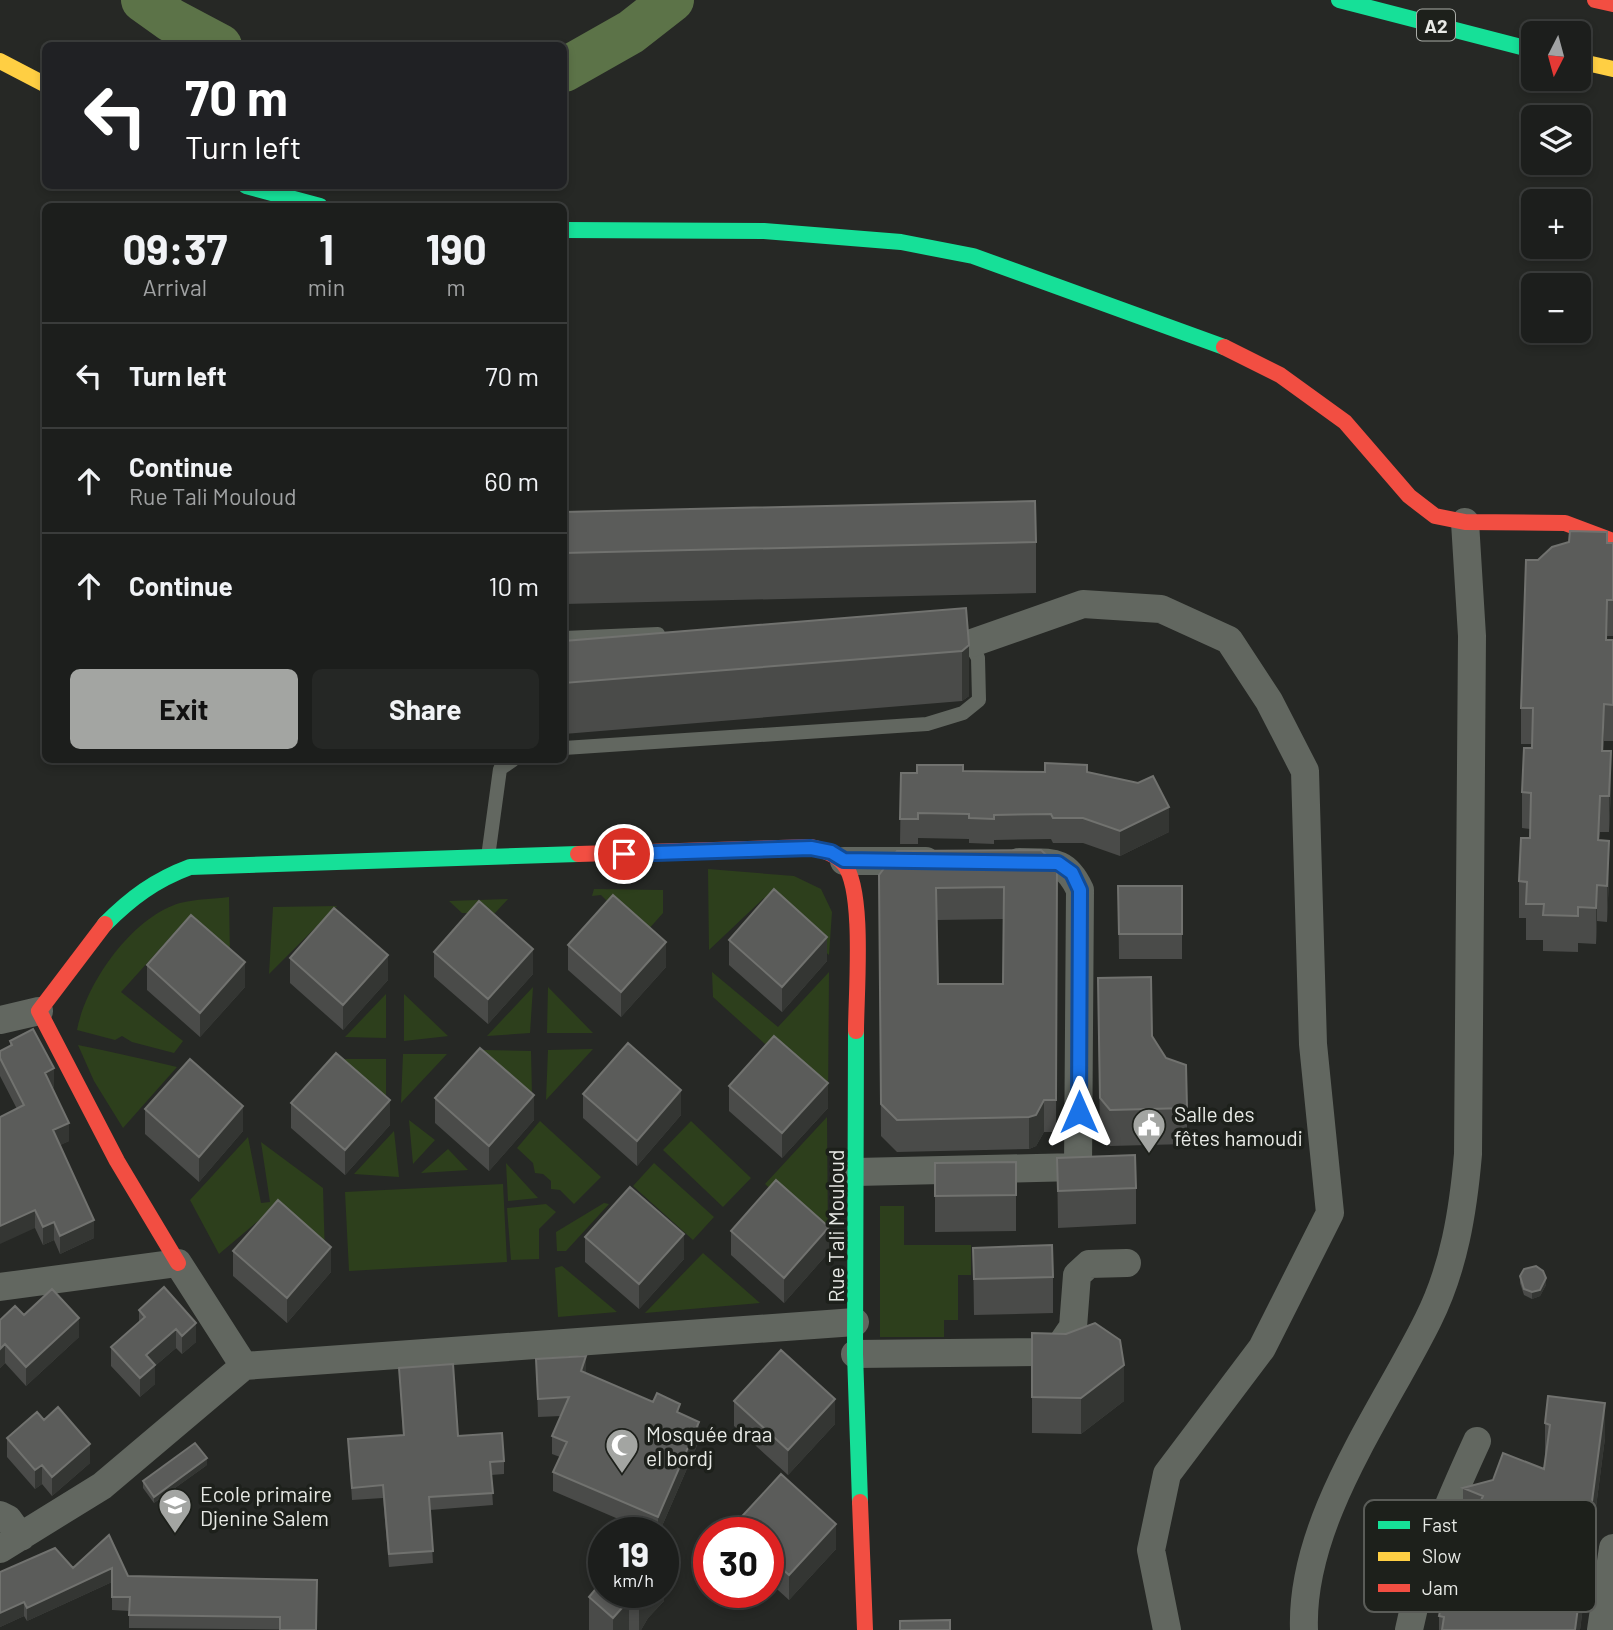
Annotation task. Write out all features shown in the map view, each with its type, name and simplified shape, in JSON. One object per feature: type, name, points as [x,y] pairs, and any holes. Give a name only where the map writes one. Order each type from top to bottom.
[{"type":"main road","name":"A2","points":[[1339,0],[1521,47]]},
{"type":"main road","points":[[1595,0],[1613,4]]},
{"type":"main road","points":[[0,61],[42,83]]},
{"type":"main road","points":[[1591,64],[1613,69]]},
{"type":"main road","points":[[258,189],[309,203]]},
{"type":"main road","points":[[567,230],[764,232],[901,242],[973,256],[1205,338],[1280,375],[1345,422],[1417,503],[1435,516],[1465,522],[1565,523],[1613,541]]},
{"type":"main road","points":[[178,1263],[117,1161],[39,1010],[95,936],[136,896],[173,872],[190,867],[811,848],[831,852],[844,860]]},
{"type":"main road","name":"Rue Tali Mouloud","points":[[844,860],[856,894],[855,1354],[864,1630]]},
{"type":"street","points":[[1304,1630],[1308,1585],[1318,1543],[1359,1447],[1429,1318],[1456,1244],[1463,1207],[1468,1154],[1472,650],[1465,522]]},
{"type":"street","points":[[963,637],[1083,604],[1161,609],[1229,640],[1269,701],[1306,771],[1313,1044],[1330,1213],[1262,1348],[1167,1474],[1151,1550],[1167,1630]]},
{"type":"street","points":[[844,860],[951,862]]},
{"type":"street","points":[[856,1172],[1078,1167],[1080,890],[1072,873],[1058,863],[991,862]]},
{"type":"street","points":[[0,1020],[39,1010]]},
{"type":"street","points":[[0,1287],[178,1263],[244,1366]]},
{"type":"street","points":[[855,1354],[1037,1352],[1060,1346],[1073,1327],[1077,1275],[1089,1264],[1127,1263]]},
{"type":"street","points":[[0,1515],[8,1519],[10,1543],[102,1486],[244,1366],[855,1322]]},
{"type":"street","points":[[1451,1500],[1477,1441]]},
{"type":"street","points":[[1601,1630],[1613,1548]]},
{"type":"street","points":[[1409,1630],[1412,1612]]},
{"type":"lane","points":[[567,638],[672,633]]},
{"type":"lane","points":[[567,748],[927,724],[963,713],[979,700],[978,657],[963,637]]},
{"type":"lane","points":[[488,858],[500,769],[509,763]]},
{"type":"green space","points":[[708,869],[794,876],[821,889],[832,912],[829,955],[764,898],[709,950]]},
{"type":"green space","points":[[594,889],[663,890],[663,913],[647,931],[620,914],[601,895],[592,896]]},
{"type":"green space","points":[[229,897],[230,960],[185,921],[121,992],[183,1041],[174,1053],[132,1042],[122,1036],[115,1040],[77,1030],[90,992],[101,973],[114,954],[145,922],[180,903]]},
{"type":"green space","points":[[508,899],[495,913],[462,913],[449,901]]},
{"type":"green space","points":[[337,906],[269,974],[273,907]]},
{"type":"green space","points":[[712,972],[778,1027],[829,972],[828,1101],[713,997]]},
{"type":"green space","points":[[533,987],[530,1033],[487,1036]]},
{"type":"green space","points":[[548,987],[593,1033],[547,1033]]},
{"type":"green space","points":[[386,994],[386,1038],[345,1037]]},
{"type":"green space","points":[[404,994],[448,1036],[449,1036],[404,1041]]},
{"type":"green space","points":[[78,1045],[177,1067],[123,1128],[94,1081]]},
{"type":"green space","points":[[593,1049],[546,1100],[548,1050]]},
{"type":"green space","points":[[483,1050],[531,1051],[532,1095]]},
{"type":"green space","points":[[403,1054],[447,1054],[401,1103]]},
{"type":"green space","points":[[342,1059],[386,1059],[386,1103]]},
{"type":"green space","points":[[827,1117],[828,1240],[765,1184]]},
{"type":"green space","points":[[409,1120],[435,1140],[413,1164]]},
{"type":"green space","points":[[540,1121],[601,1177],[574,1204],[560,1190],[551,1189],[551,1181],[543,1174],[535,1173],[533,1163],[517,1148]]},
{"type":"green space","points":[[691,1121],[751,1178],[723,1207],[663,1150]]},
{"type":"green space","points":[[394,1131],[399,1177],[354,1174]]},
{"type":"green space","points":[[248,1137],[261,1203],[270,1202],[261,1142],[323,1188],[325,1258],[270,1211],[219,1254],[190,1200]]},
{"type":"green space","points":[[448,1149],[468,1170],[421,1173]]},
{"type":"green space","points":[[506,1163],[538,1198],[508,1201]]},
{"type":"green space","points":[[654,1163],[714,1217],[693,1240],[633,1186]]},
{"type":"green space","points":[[503,1184],[507,1262],[349,1271],[345,1192]]},
{"type":"green space","points":[[604,1203],[609,1204],[566,1251],[557,1251],[556,1232]]},
{"type":"green space","points":[[546,1204],[556,1212],[539,1229],[539,1259],[511,1260],[507,1208]]},
{"type":"green space","points":[[880,1206],[904,1206],[904,1245],[971,1245],[971,1275],[958,1275],[958,1320],[944,1320],[944,1337],[880,1337]]},
{"type":"green space","points":[[703,1253],[760,1303],[645,1313]]},
{"type":"green space","points":[[562,1266],[617,1312],[558,1317],[555,1268]]},
{"type":"building","points":[[1035,501],[1036,542],[567,553],[567,512]]},
{"type":"building","points":[[1570,531],[1607,532],[1607,543],[1613,543],[1613,600],[1607,600],[1606,640],[1613,640],[1613,705],[1604,704],[1602,751],[1611,751],[1609,796],[1600,796],[1598,840],[1609,841],[1607,886],[1597,885],[1596,908],[1578,907],[1578,916],[1543,915],[1544,904],[1526,904],[1527,882],[1519,881],[1521,838],[1530,838],[1531,793],[1522,792],[1524,748],[1532,748],[1533,708],[1521,708],[1526,560],[1538,560],[1552,547],[1569,542]]},
{"type":"building","points":[[966,608],[969,645],[962,651],[567,683],[567,641]]},
{"type":"building","points":[[1045,763],[1087,765],[1087,772],[1138,783],[1153,776],[1169,807],[1120,831],[1083,818],[1053,818],[1051,814],[994,815],[994,819],[969,818],[969,814],[918,813],[918,819],[900,819],[901,773],[917,773],[917,765],[963,765],[963,771],[1045,772]]},
{"type":"building","points":[[1041,850],[1057,865],[1056,1100],[1044,1100],[1036,1115],[897,1120],[881,1104],[879,875],[897,851]],"holes":[[[1004,887],[1003,984],[938,984],[936,888]]]},
{"type":"building","points":[[1118,886],[1182,886],[1182,934],[1119,934]]},
{"type":"building","points":[[774,889],[827,937],[782,987],[729,940]]},
{"type":"building","points":[[613,895],[666,942],[621,992],[568,945]]},
{"type":"building","points":[[479,901],[533,949],[488,999],[434,952]]},
{"type":"building","points":[[334,908],[388,955],[343,1005],[290,958]]},
{"type":"building","points":[[191,915],[245,962],[200,1013],[147,965]]},
{"type":"building","points":[[1151,977],[1152,1036],[1166,1058],[1186,1065],[1187,1108],[1110,1110],[1100,1098],[1098,978]]},
{"type":"building","points":[[33,1029],[54,1068],[45,1073],[69,1123],[53,1130],[94,1220],[60,1236],[54,1222],[43,1227],[35,1210],[0,1226],[0,1117],[24,1105],[0,1058],[0,1051],[12,1045],[10,1041]]},
{"type":"building","points":[[774,1036],[828,1083],[782,1133],[729,1086]]},
{"type":"building","points":[[628,1043],[681,1090],[637,1141],[583,1094]]},
{"type":"building","points":[[480,1048],[534,1095],[489,1146],[435,1098]]},
{"type":"building","points":[[336,1053],[390,1100],[345,1150],[291,1103]]},
{"type":"building","points":[[190,1059],[243,1106],[199,1157],[145,1109]]},
{"type":"building","points":[[1135,1155],[1136,1188],[1058,1191],[1057,1158]]},
{"type":"building","points":[[1016,1162],[1016,1195],[935,1196],[935,1163]]},
{"type":"building","points":[[776,1180],[829,1227],[784,1278],[731,1231]]},
{"type":"building","points":[[630,1187],[684,1234],[639,1284],[585,1237]]},
{"type":"building","points":[[278,1200],[331,1247],[287,1298],[233,1251]]},
{"type":"building","points":[[1052,1245],[1053,1277],[974,1279],[973,1248]]},
{"type":"building","points":[[1536,1266],[1543,1271],[1546,1278],[1540,1290],[1532,1292],[1524,1289],[1520,1276],[1524,1269]]},
{"type":"building","points":[[164,1287],[196,1323],[182,1336],[176,1329],[146,1355],[155,1365],[140,1378],[111,1347],[145,1317],[139,1310]]},
{"type":"building","points":[[52,1289],[79,1318],[26,1367],[5,1344],[0,1349],[0,1320],[15,1306],[24,1315]]},
{"type":"building","points":[[1095,1323],[1120,1340],[1124,1365],[1081,1398],[1032,1397],[1032,1333],[1066,1334]]},
{"type":"building","points":[[781,1350],[835,1399],[788,1450],[734,1401]]},
{"type":"building","name":"Mosquée draa el bordj","points":[[586,1356],[581,1371],[653,1402],[657,1393],[680,1404],[677,1412],[699,1422],[658,1517],[553,1472],[567,1442],[552,1436],[569,1397],[538,1399],[536,1359]]},
{"type":"building","points":[[453,1364],[458,1436],[502,1433],[504,1461],[490,1462],[493,1493],[429,1497],[433,1551],[389,1554],[383,1485],[352,1488],[348,1439],[404,1435],[399,1368]]},
{"type":"building","points":[[1548,1396],[1605,1403],[1592,1500],[1481,1500],[1483,1496],[1463,1488],[1493,1480],[1503,1453],[1544,1469],[1550,1425],[1545,1423]]},
{"type":"building","points":[[58,1407],[90,1444],[52,1477],[42,1465],[35,1470],[7,1438],[37,1412],[44,1420]]},
{"type":"building","points":[[195,1443],[207,1458],[154,1497],[143,1481]]},
{"type":"building","points":[[781,1474],[836,1524],[789,1575],[784,1570],[784,1517],[741,1517]]},
{"type":"building","points":[[109,1535],[128,1576],[317,1580],[316,1630],[280,1630],[280,1617],[129,1615],[130,1597],[112,1597],[112,1568],[27,1608],[24,1602],[0,1613],[0,1572],[55,1548],[73,1568]]},
{"type":"building","points":[[602,1608],[622,1608],[613,1618]]},
{"type":"building","points":[[1440,1612],[1577,1612],[1575,1630],[1442,1630],[1444,1617],[1439,1616]]},
{"type":"building","points":[[950,1620],[950,1630],[900,1630],[900,1621]]},
{"type":"waterway","points":[[143,0],[171,20],[212,42]]},
{"type":"waterway","points":[[567,68],[631,32],[672,0]]},
{"type":"traffic: fast","points":[[1339,0],[1521,47]]},
{"type":"traffic: fast","points":[[257,189],[309,203]]},
{"type":"traffic: fast","points":[[567,230],[764,231],[901,242],[973,256],[1224,347]]},
{"type":"traffic: fast","points":[[105,924],[144,891],[190,867],[578,854]]},
{"type":"traffic: fast","points":[[856,1031],[855,1354],[860,1502]]},
{"type":"traffic: slow","points":[[0,61],[42,83]]},
{"type":"traffic: slow","points":[[1591,64],[1613,69]]},
{"type":"traffic: jam","points":[[1595,0],[1613,4]]},
{"type":"traffic: jam","points":[[1224,347],[1280,375],[1345,422],[1409,496],[1435,516],[1465,522],[1565,523],[1613,541]]},
{"type":"traffic: jam","points":[[578,854],[811,847],[833,855],[844,864],[851,877],[855,896],[858,943],[856,1031]]},
{"type":"traffic: jam","points":[[105,924],[39,1011],[117,1161],[178,1263]]},
{"type":"traffic: jam","points":[[860,1502],[865,1630]]},
{"type":"place","name":"Salle des fêtes hamoudi","points":[[1149,1155]]},
{"type":"place","name":"Mosquée draa el bordj","points":[[622,1475]]},
{"type":"place","name":"Ecole primaire Djenine Salem","points":[[175,1535]]},
{"type":"route","points":[[624,854],[811,848],[831,852],[844,860],[1058,863],[1072,873],[1080,890],[1079,1112]]}]
